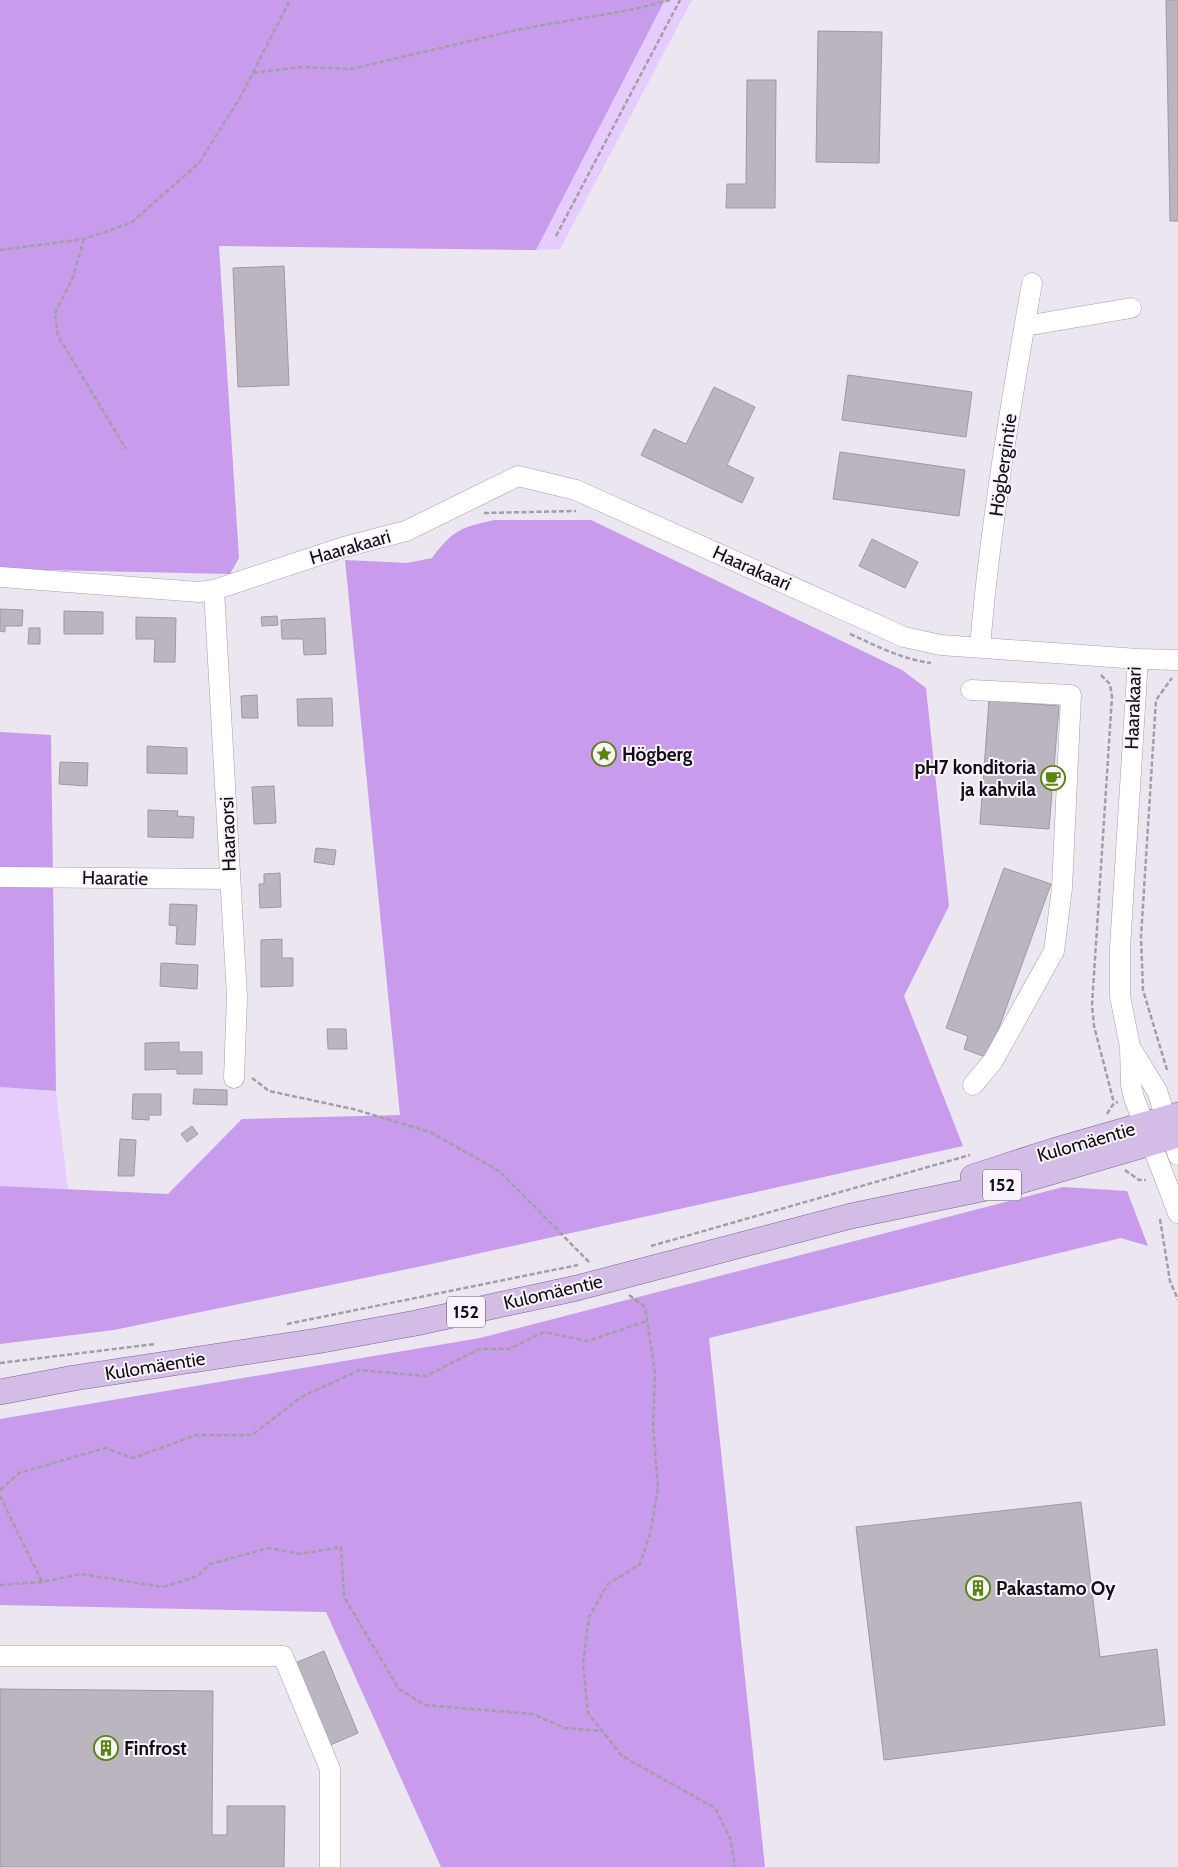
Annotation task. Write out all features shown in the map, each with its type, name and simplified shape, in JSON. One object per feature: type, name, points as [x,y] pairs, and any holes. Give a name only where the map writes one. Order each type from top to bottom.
[{"type":"main road","name":"Kulomäentie","points":[[0,1392],[74,1378],[318,1341],[416,1323],[577,1288],[851,1216],[1020,1181],[1167,1133]]},
{"type":"main road","name":"Kulomäentie","points":[[0,1384],[74,1378]]},
{"type":"street","name":"Högbergintie","points":[[980,648],[983,604],[1032,283]]},
{"type":"street","points":[[1025,326],[1131,308]]},
{"type":"street","name":"Haarakaari","points":[[0,577],[199,592],[214,590],[344,547],[406,531],[518,476],[576,490],[904,636],[941,645],[1138,659],[1120,948],[1120,996],[1130,1047],[1134,1098],[1167,1133]]},
{"type":"street","name":"Haaraorsi","points":[[214,590],[237,997],[235,1072]]},
{"type":"street","points":[[1138,659],[1178,660]]},
{"type":"street","points":[[971,690],[1071,695],[1062,888],[1054,951],[994,1061],[973,1085]]},
{"type":"street","name":"Haaratie","points":[[0,877],[229,879]]},
{"type":"street","name":"Haarakaari","points":[[1130,1047],[1157,1091],[1167,1133]]},
{"type":"street","points":[[1167,1133],[1178,1214]]},
{"type":"street","points":[[0,1656],[283,1656],[330,1769],[330,1867]]},
{"type":"path","points":[[0,250],[84,239],[131,223],[200,163],[240,98],[290,0]]},
{"type":"path","points":[[253,73],[302,67],[350,68],[521,29],[635,9],[670,0]]},
{"type":"path","points":[[556,236],[680,0]]},
{"type":"path","points":[[84,239],[73,277],[55,313],[58,336],[126,449]]},
{"type":"path","points":[[482,514],[582,511]]},
{"type":"path","points":[[847,632],[892,654],[913,660],[938,663]]},
{"type":"path","points":[[1098,674],[1110,684],[1112,697],[1092,1006],[1094,1026],[1114,1103]]},
{"type":"path","points":[[1157,1091],[1171,1083],[1158,1046],[1143,990],[1141,938],[1156,700],[1171,678],[1178,677]]},
{"type":"path","points":[[235,1072],[269,1091],[353,1109],[430,1132],[499,1171],[590,1263]]},
{"type":"path","points":[[1100,1117],[1106,1115],[1114,1103],[1134,1098]]},
{"type":"path","points":[[645,1248],[971,1155]]},
{"type":"path","points":[[1158,1212],[1163,1229],[1170,1281],[1178,1300]]},
{"type":"path","points":[[284,1324],[597,1261]]},
{"type":"path","points":[[645,1307],[655,1373],[653,1426],[658,1488],[650,1534],[640,1564],[608,1584],[589,1617],[584,1664],[588,1713],[622,1756],[715,1808],[730,1838],[735,1867]]},
{"type":"path","points":[[0,1490],[19,1473],[105,1448],[133,1458],[196,1435],[252,1435],[302,1397],[360,1370],[426,1376],[479,1349],[509,1349],[544,1332],[588,1341],[647,1321]]},
{"type":"path","points":[[0,1363],[156,1343]]},
{"type":"path","points":[[0,1496],[42,1582]]},
{"type":"path","points":[[0,1585],[42,1582],[81,1574],[163,1587],[198,1576],[210,1564],[268,1548],[300,1554],[341,1547],[344,1597],[399,1689],[425,1705],[533,1714],[564,1728],[602,1731]]},
{"type":"shaded area","points":[[0,0],[665,0],[536,250],[219,246],[239,558],[230,574],[0,569]]},
{"type":"shaded area","points":[[665,0],[692,0],[560,249],[536,250]]},
{"type":"shaded area","points":[[495,520],[591,520],[902,670],[926,688],[949,906],[904,996],[963,1146],[427,1265],[114,1330],[0,1344],[0,1186],[168,1194],[242,1119],[400,1115],[345,560],[407,563],[432,558],[446,541],[459,531]]},
{"type":"shaded area","points":[[0,732],[51,735],[56,1091],[0,1087]]},
{"type":"shaded area","points":[[0,1087],[56,1091],[68,1189],[0,1186]]},
{"type":"shaded area","points":[[1063,1187],[1127,1191],[1148,1246],[1121,1238],[709,1338],[765,1867],[441,1867],[326,1612],[0,1605],[0,1419],[480,1338]]},
{"type":"building","points":[[1166,0],[1178,0],[1178,221],[1170,221]]},
{"type":"building","points":[[818,31],[882,32],[879,163],[816,162]]},
{"type":"building","points":[[747,80],[776,80],[775,208],[726,208],[727,184],[746,184]]},
{"type":"building","points":[[284,266],[289,385],[238,387],[233,268]]},
{"type":"building","points":[[848,375],[972,392],[966,437],[842,420]]},
{"type":"building","points":[[714,387],[755,407],[727,465],[754,478],[742,503],[641,455],[654,429],[686,444]]},
{"type":"building","points":[[840,452],[965,470],[959,516],[833,499]]},
{"type":"building","points":[[872,539],[918,562],[905,588],[859,566]]},
{"type":"building","points":[[0,609],[23,610],[22,626],[5,626],[5,632],[0,631]]},
{"type":"building","points":[[64,611],[103,612],[103,634],[64,634]]},
{"type":"building","points":[[277,616],[278,625],[262,626],[261,617]]},
{"type":"building","points":[[136,617],[176,618],[175,662],[154,662],[155,639],[136,639]]},
{"type":"building","points":[[325,618],[326,654],[304,655],[303,639],[282,639],[281,620]]},
{"type":"building","points":[[29,628],[40,628],[40,644],[28,644]]},
{"type":"building","points":[[257,695],[258,718],[242,718],[241,696]]},
{"type":"building","points":[[332,698],[333,726],[298,726],[297,699]]},
{"type":"building","points":[[989,700],[1059,706],[1049,829],[980,824]]},
{"type":"building","points":[[147,746],[187,748],[187,774],[147,773]]},
{"type":"building","points":[[60,762],[88,763],[87,786],[59,784]]},
{"type":"building","points":[[274,786],[276,823],[254,824],[252,787]]},
{"type":"building","points":[[148,810],[178,811],[177,816],[194,817],[193,838],[148,837]]},
{"type":"building","points":[[316,848],[336,850],[334,865],[314,862]]},
{"type":"building","points":[[1004,868],[1051,884],[988,1058],[964,1049],[968,1036],[946,1028]]},
{"type":"building","points":[[280,873],[281,907],[260,908],[259,884],[264,884],[264,874]]},
{"type":"building","points":[[170,904],[197,905],[195,945],[176,944],[177,926],[169,925]]},
{"type":"building","points":[[282,939],[282,958],[293,958],[293,986],[261,987],[261,940]]},
{"type":"building","points":[[161,963],[198,965],[197,989],[160,986]]},
{"type":"building","points":[[327,1029],[346,1029],[347,1049],[328,1049]]},
{"type":"building","points":[[179,1042],[179,1052],[202,1052],[202,1074],[177,1074],[177,1069],[145,1070],[145,1043]]},
{"type":"building","points":[[194,1089],[227,1090],[227,1105],[193,1104]]},
{"type":"building","points":[[133,1094],[161,1094],[161,1115],[149,1115],[149,1120],[132,1119]]},
{"type":"building","points":[[192,1126],[198,1134],[187,1142],[181,1134]]},
{"type":"building","points":[[120,1139],[136,1140],[134,1176],[118,1176]]},
{"type":"building","name":"Pakastamo Oy","points":[[1081,1502],[1100,1657],[1157,1649],[1165,1725],[884,1760],[856,1527]]},
{"type":"building","points":[[324,1651],[358,1733],[328,1746],[293,1664]]},
{"type":"building","name":"Finfrost","points":[[0,1689],[213,1691],[212,1835],[227,1835],[227,1806],[285,1806],[284,1867],[0,1867]]},
{"type":"place","name":"Högberg","points":[[604,754]]},
{"type":"place","name":"pH7 konditoria ja kahvila","points":[[1053,778]]},
{"type":"place","name":"Pakastamo Oy","points":[[978,1588]]},
{"type":"place","name":"Finfrost","points":[[106,1748]]}]
